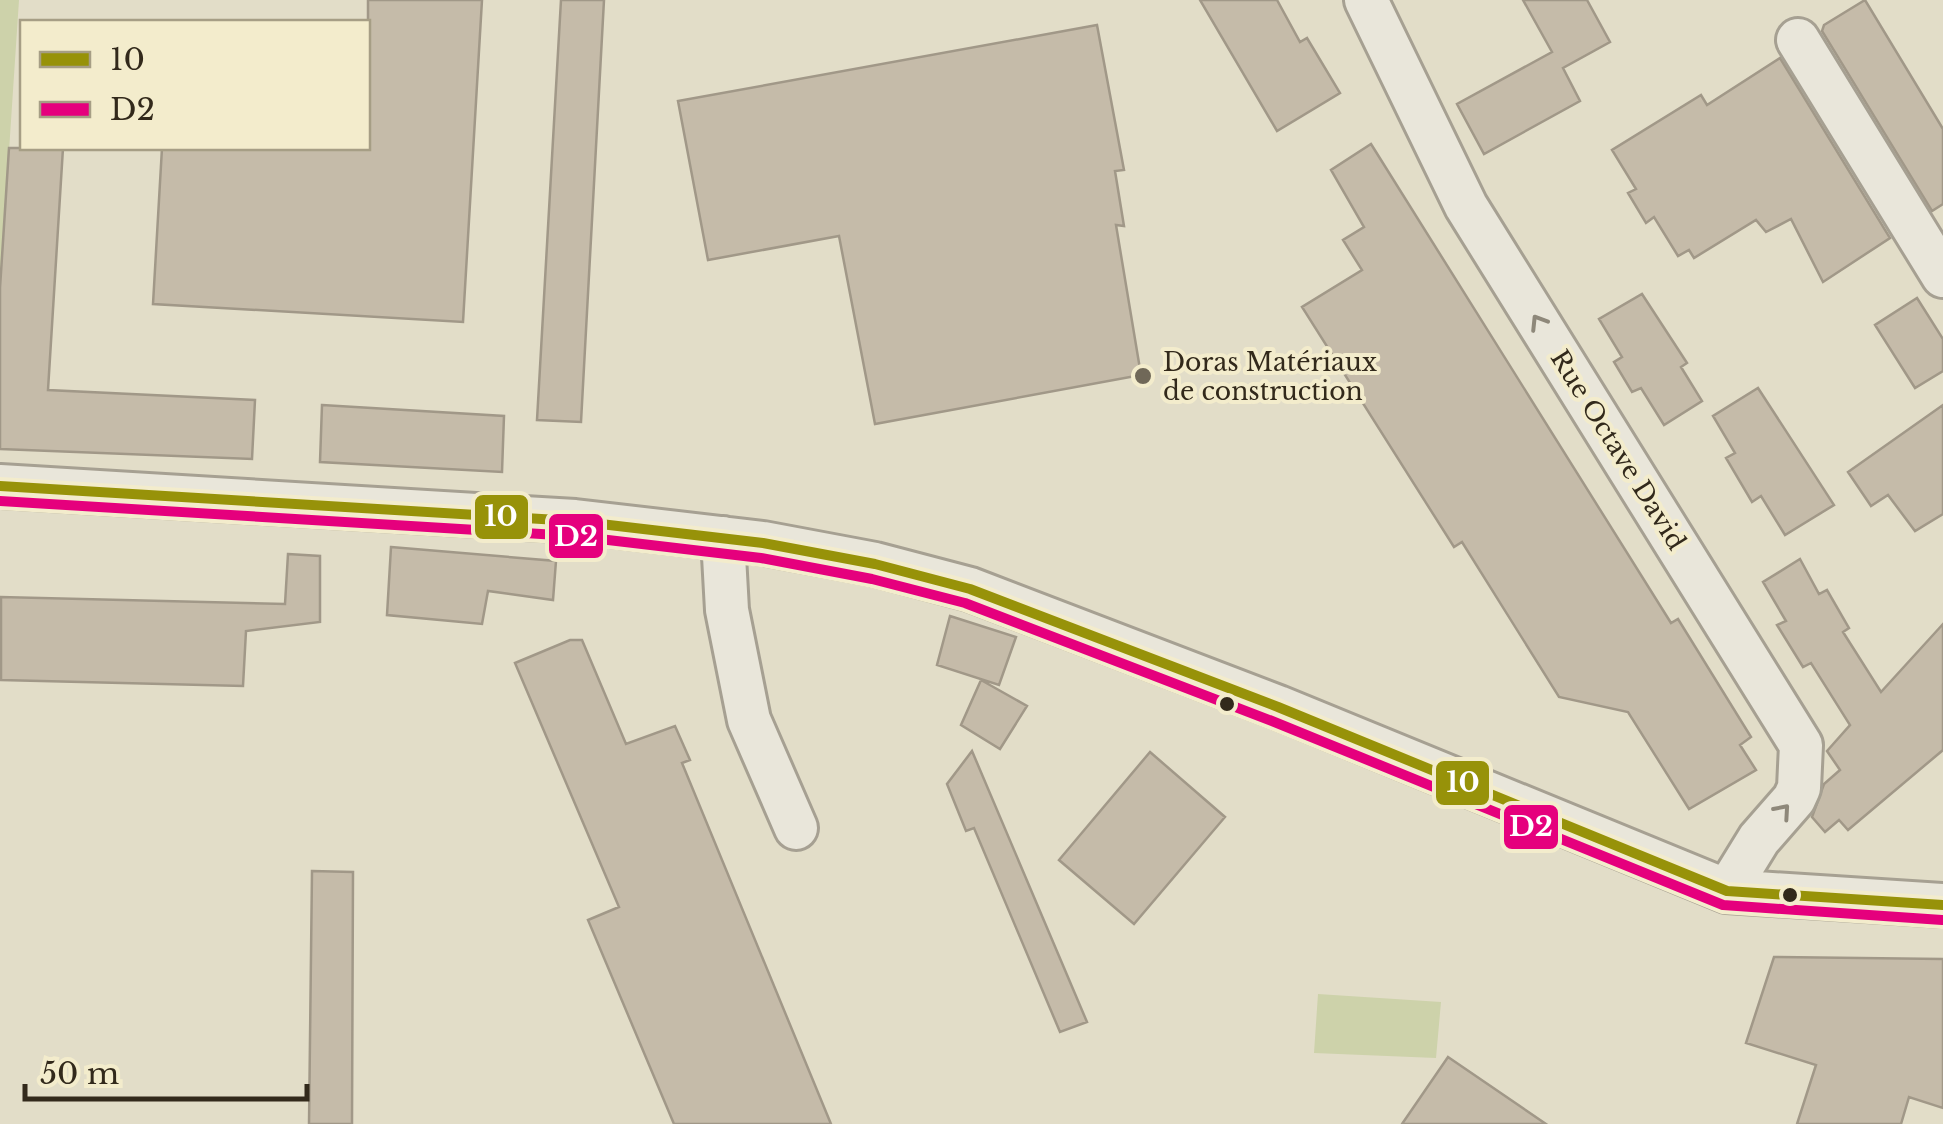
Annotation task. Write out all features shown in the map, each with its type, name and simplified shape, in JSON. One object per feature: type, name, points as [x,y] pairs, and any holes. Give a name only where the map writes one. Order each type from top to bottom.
[{"type":"street","name":"Rue Octave David","points":[[1366,0],[1466,206],[1801,745],[1799,788],[1794,799],[1759,839],[1727,891]]},
{"type":"street","points":[[1798,40],[1943,276]]},
{"type":"street","points":[[0,486],[576,521],[723,538],[875,564],[970,589],[1278,708],[1727,891],[1943,905]]},
{"type":"street","points":[[723,538],[728,610],[749,720],[796,828]]},
{"type":"green space","points":[[0,0],[19,0],[0,287]]},
{"type":"green space","points":[[1318,994],[1441,1002],[1436,1058],[1314,1053]]},
{"type":"building","points":[[368,0],[482,0],[463,322],[153,304],[162,150],[370,150]]},
{"type":"building","points":[[561,0],[604,0],[581,422],[537,420]]},
{"type":"building","points":[[1200,0],[1277,0],[1300,42],[1307,38],[1340,93],[1277,131]]},
{"type":"building","points":[[1523,0],[1587,0],[1610,42],[1563,68],[1580,101],[1484,154],[1457,104],[1552,52]]},
{"type":"building","points":[[1865,0],[1943,129],[1943,204],[1932,211],[1822,31],[1824,25]]},
{"type":"building","points":[[1097,25],[1124,170],[1115,171],[1124,226],[1116,225],[1141,375],[875,424],[839,236],[708,260],[678,101]]},
{"type":"building","points":[[1780,58],[1890,238],[1823,282],[1791,219],[1766,232],[1756,220],[1694,258],[1689,250],[1678,256],[1654,217],[1646,223],[1628,193],[1636,189],[1612,150],[1701,95],[1707,105]]},
{"type":"building","points":[[1371,144],[1671,623],[1678,619],[1751,737],[1740,745],[1756,770],[1689,809],[1628,712],[1559,697],[1462,542],[1454,547],[1302,307],[1362,270],[1343,240],[1364,227],[1331,170]]},
{"type":"building","points":[[9,148],[63,150],[48,390],[255,400],[252,459],[0,449],[0,288]]},
{"type":"building","points":[[1642,294],[1687,363],[1681,367],[1702,401],[1664,425],[1641,388],[1632,392],[1614,362],[1622,357],[1599,319]]},
{"type":"building","points":[[1917,298],[1943,339],[1943,371],[1915,388],[1875,325]]},
{"type":"building","points":[[1758,388],[1834,505],[1785,535],[1761,496],[1752,502],[1726,458],[1735,453],[1713,416]]},
{"type":"building","points":[[322,405],[504,416],[502,472],[320,462]]},
{"type":"building","points":[[1943,405],[1943,514],[1915,531],[1888,495],[1871,506],[1848,472]]},
{"type":"building","points":[[391,547],[556,561],[553,600],[488,591],[482,624],[387,615]]},
{"type":"building","points":[[288,554],[320,556],[320,622],[246,631],[243,686],[1,680],[1,597],[285,604]]},
{"type":"building","points":[[1800,559],[1819,594],[1827,590],[1849,628],[1843,632],[1881,692],[1943,624],[1943,750],[1848,830],[1839,820],[1825,832],[1812,817],[1824,784],[1840,770],[1827,751],[1850,725],[1811,663],[1803,667],[1777,625],[1786,621],[1763,582]]},
{"type":"building","points":[[950,616],[1016,637],[999,685],[937,665]]},
{"type":"building","points":[[570,640],[582,640],[626,744],[675,726],[690,760],[682,763],[831,1124],[674,1124],[588,920],[619,907],[515,663]]},
{"type":"building","points":[[981,680],[1027,706],[1000,749],[961,725]]},
{"type":"building","points":[[972,751],[1087,1022],[1060,1032],[974,828],[966,831],[947,784]]},
{"type":"building","points":[[1150,752],[1225,817],[1134,924],[1059,860]]},
{"type":"building","points":[[312,871],[353,872],[352,1124],[309,1124]]},
{"type":"building","points":[[1774,957],[1943,959],[1943,1108],[1909,1097],[1901,1124],[1797,1124],[1816,1065],[1746,1043]]},
{"type":"building","points":[[1448,1057],[1546,1124],[1402,1124]]},
{"type":"transit line","name":"10","points":[[0,486],[575,521],[763,543],[875,564],[970,589],[1278,707],[1727,891],[1943,905]]},
{"type":"transit line","name":"D2","points":[[0,501],[574,536],[761,558],[872,579],[965,603],[1272,721],[1723,905],[1942,920]]},
{"type":"place","name":"Doras Matériaux de construction","points":[[1143,376]]}]
